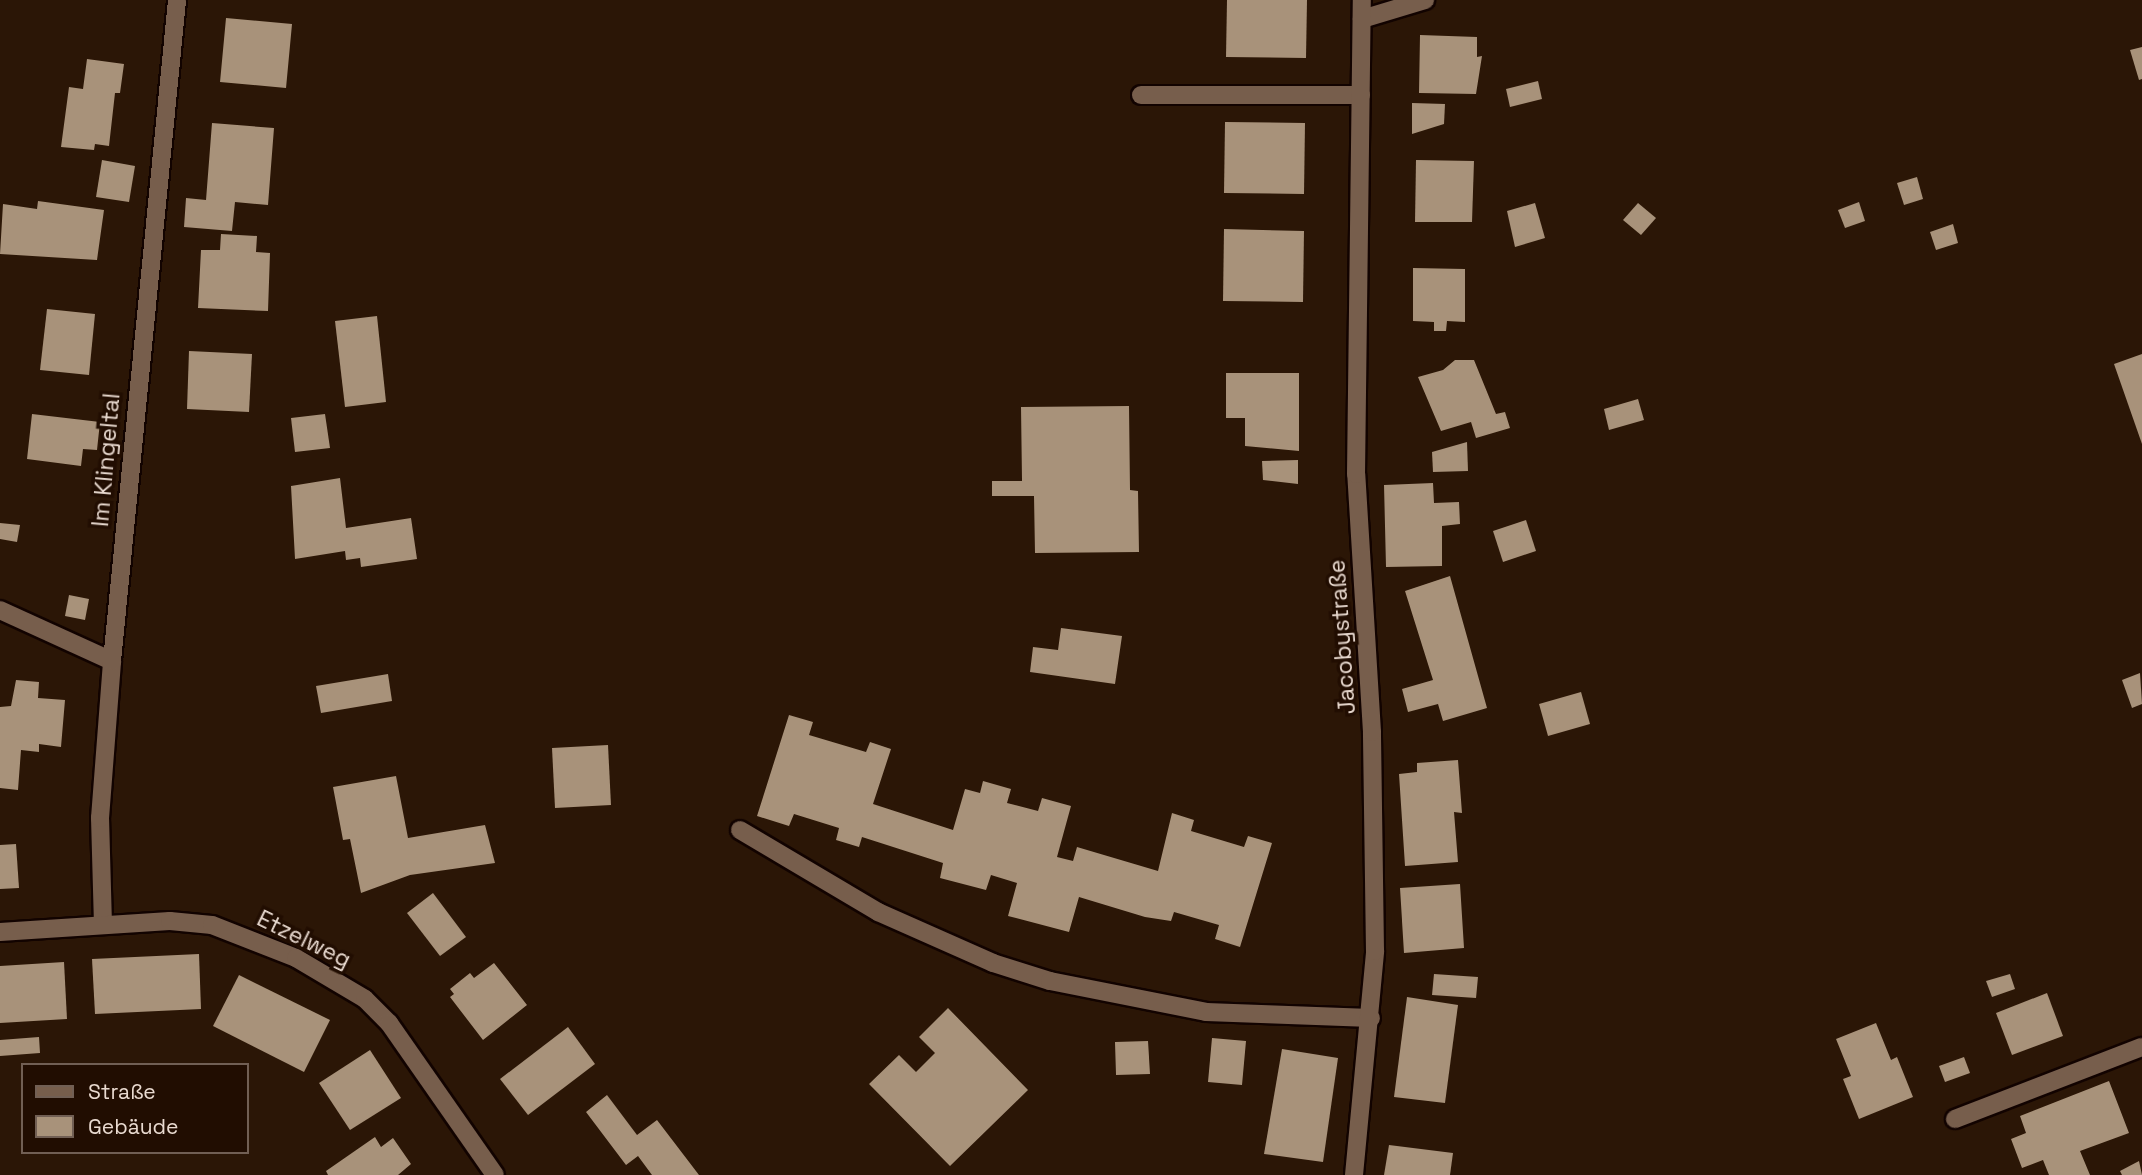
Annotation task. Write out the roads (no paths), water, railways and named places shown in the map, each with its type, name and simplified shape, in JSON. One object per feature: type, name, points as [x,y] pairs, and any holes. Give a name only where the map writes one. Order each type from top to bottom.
[{"type":"street","name":"Im Klingeltal","points":[[103,925],[100,818],[177,0]]},
{"type":"street","name":"Jacobystraße","points":[[1354,1175],[1371,1018],[1375,951],[1372,732],[1356,474],[1362,0]]},
{"type":"street","points":[[1362,19],[1425,0]]},
{"type":"street","points":[[1141,95],[1361,95]]},
{"type":"street","points":[[0,610],[113,661]]},
{"type":"street","points":[[740,830],[878,912],[993,963],[1050,981],[1206,1012],[1371,1018]]},
{"type":"street","name":"Etzelweg","points":[[0,932],[170,921],[212,925],[296,958],[365,999],[404,1042],[490,1173]]},
{"type":"street","points":[[1955,1119],[2142,1047]]}]
